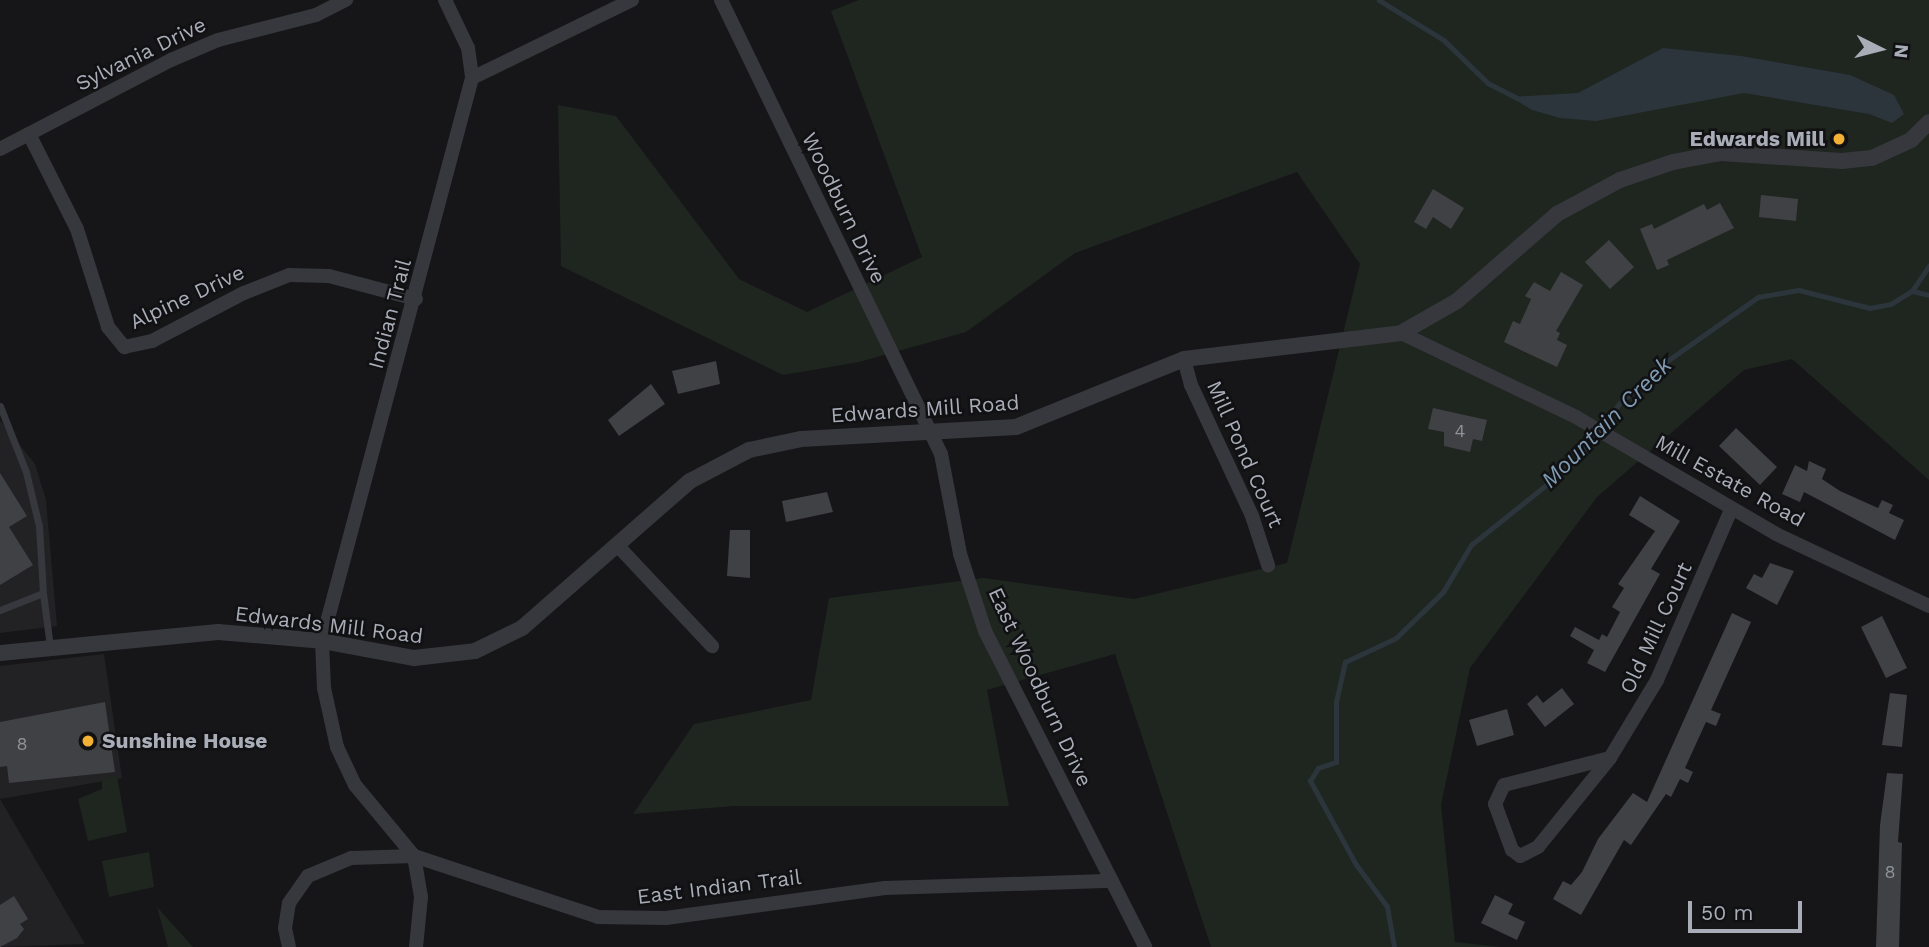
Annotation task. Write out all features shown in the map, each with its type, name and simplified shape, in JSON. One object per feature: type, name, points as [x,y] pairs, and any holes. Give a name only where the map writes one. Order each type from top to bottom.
[{"type":"street","name":"Sylvania Drive","points":[[0,149],[206,45],[316,15],[346,0]]},
{"type":"street","name":"Indian Trail","points":[[322,641],[416,299],[472,78],[468,48],[445,0]]},
{"type":"street","points":[[472,78],[533,52],[632,0]]},
{"type":"street","name":"Woodburn Drive","points":[[721,0],[932,433]]},
{"type":"street","name":"Edwards Mill Road","points":[[0,653],[218,632],[322,641],[414,658],[475,651],[522,628],[690,481],[749,450],[801,439],[932,433],[1031,423],[1184,359],[1401,332],[1457,301],[1557,214],[1620,180],[1673,162],[1721,153],[1842,161],[1872,158],[1911,140],[1929,122]]},
{"type":"street","name":"Alpine Drive","points":[[29,134],[82,240],[108,327],[124,347],[152,341],[244,293],[289,275],[329,276],[416,299]]},
{"type":"street","name":"Mill Estate Road","points":[[1401,332],[1576,417],[1731,510],[1929,606]]},
{"type":"street","name":"Mill Pond Court","points":[[1184,359],[1191,386],[1252,516],[1268,565]]},
{"type":"street","name":"East Woodburn Drive","points":[[932,433],[941,454],[960,554],[985,631],[1145,947]]},
{"type":"street","name":"Old Mill Court","points":[[1610,758],[1504,785],[1495,804],[1512,850],[1520,856],[1538,847],[1610,758],[1657,680],[1731,510]]},
{"type":"street","points":[[617,545],[712,646]]},
{"type":"street","points":[[322,641],[324,688],[340,757],[355,785],[414,856],[421,897],[416,947]]},
{"type":"street","points":[[289,947],[285,928],[289,903],[308,876],[351,858],[414,856]]},
{"type":"street","name":"East Indian Trail","points":[[414,856],[567,909],[629,920],[885,888],[1112,881]]},
{"type":"lane","points":[[0,406],[26,472],[39,526],[50,647]]},
{"type":"lane","points":[[0,610],[43,593]]},
{"type":"shaded area","points":[[859,0],[1929,0],[1929,480],[1792,359],[1744,370],[1597,497],[1470,668],[1441,805],[1455,942],[1501,947],[1211,947],[1115,654],[987,690],[1009,806],[735,806],[633,814],[694,724],[811,700],[829,598],[984,578],[1134,599],[1287,563],[1360,264],[1297,172],[1075,253],[966,332],[859,362],[783,375],[561,266],[558,105],[616,116],[739,279],[807,312],[922,257],[831,11]]},
{"type":"shaded area","points":[[1663,48],[1741,56],[1850,75],[1894,95],[1904,114],[1892,123],[1869,114],[1744,93],[1596,121],[1560,118],[1532,110],[1511,97],[1578,93]]},
{"type":"shaded area","points":[[0,420],[35,464],[46,500],[57,626],[0,633]]},
{"type":"shaded area","points":[[104,654],[122,778],[0,799],[0,666]]},
{"type":"shaded area","points":[[117,776],[127,832],[88,841],[78,799],[102,789],[102,778]]},
{"type":"shaded area","points":[[0,799],[85,944],[0,947]]},
{"type":"shaded area","points":[[149,852],[154,887],[109,897],[102,861]]},
{"type":"shaded area","points":[[157,907],[193,947],[168,947]]},
{"type":"building","points":[[1433,189],[1464,208],[1451,229],[1433,217],[1426,229],[1414,222]]},
{"type":"building","points":[[1761,195],[1798,199],[1796,221],[1759,217]]},
{"type":"building","points":[[1720,203],[1734,228],[1667,260],[1669,265],[1657,270],[1640,229],[1652,224],[1654,229],[1704,204],[1707,210]]},
{"type":"building","points":[[1609,240],[1634,267],[1610,289],[1585,262]]},
{"type":"building","points":[[1561,272],[1583,285],[1556,331],[1560,333],[1557,340],[1567,345],[1557,367],[1504,342],[1513,321],[1520,324],[1531,299],[1525,296],[1534,282],[1550,291]]},
{"type":"building","points":[[716,361],[720,384],[678,394],[672,371]]},
{"type":"building","points":[[651,384],[665,404],[619,436],[608,420]]},
{"type":"building","points":[[1433,408],[1487,420],[1482,441],[1473,439],[1470,452],[1444,446],[1444,432],[1428,429]]},
{"type":"building","points":[[1736,428],[1777,467],[1760,485],[1719,446]]},
{"type":"building","points":[[1809,461],[1826,469],[1822,479],[1840,491],[1878,508],[1882,500],[1893,505],[1889,513],[1904,520],[1895,540],[1804,492],[1800,502],[1782,494],[1795,465],[1807,471]]},
{"type":"building","points":[[0,473],[27,516],[9,527],[33,565],[0,585]]},
{"type":"building","points":[[827,492],[833,512],[786,522],[782,501]]},
{"type":"building","points":[[1640,496],[1680,521],[1651,569],[1660,574],[1605,672],[1587,663],[1594,650],[1570,636],[1575,627],[1599,640],[1602,634],[1607,637],[1620,612],[1612,607],[1624,588],[1618,584],[1655,531],[1629,515]]},
{"type":"building","points":[[730,530],[750,530],[750,578],[727,576]]},
{"type":"building","points":[[1770,563],[1794,571],[1777,605],[1746,588],[1754,574],[1762,578]]},
{"type":"building","points":[[1732,613],[1751,622],[1711,710],[1721,714],[1716,726],[1706,722],[1685,768],[1693,772],[1688,783],[1680,779],[1671,797],[1666,794],[1631,845],[1624,840],[1581,915],[1553,899],[1563,881],[1571,885],[1582,872],[1598,839],[1633,793],[1647,802]]},
{"type":"building","points":[[1882,616],[1907,668],[1886,678],[1861,627]]},
{"type":"building","points":[[1562,688],[1574,704],[1545,727],[1527,704],[1537,695],[1543,703]]},
{"type":"building","points":[[1890,693],[1907,695],[1902,747],[1882,745]]},
{"type":"building","points":[[105,702],[115,772],[9,783],[7,766],[0,767],[0,722]]},
{"type":"building","points":[[1507,709],[1514,735],[1477,746],[1469,720]]},
{"type":"building","points":[[1887,773],[1903,774],[1898,842],[1902,843],[1899,947],[1876,947],[1880,825]]},
{"type":"building","points":[[1495,895],[1513,904],[1508,914],[1525,922],[1517,940],[1481,923]]},
{"type":"building","points":[[14,896],[28,919],[20,924],[24,929],[17,938],[0,947],[0,905]]},
{"type":"waterway","name":"Mountain Creek","points":[[1379,0],[1444,40],[1488,83],[1517,98]]},
{"type":"waterway","name":"Mountain Creek","points":[[1394,947],[1387,907],[1356,865],[1310,781],[1318,768],[1336,762],[1336,702],[1345,662],[1396,638],[1443,592],[1471,545],[1575,462],[1619,404],[1660,366],[1758,297],[1799,290],[1870,308],[1891,304],[1912,291],[1929,266]]},
{"type":"waterway","points":[[1912,291],[1929,295]]},
{"type":"place","name":"Edwards Mill","points":[[1839,139]]},
{"type":"place","name":"Sunshine House","points":[[88,741]]}]
